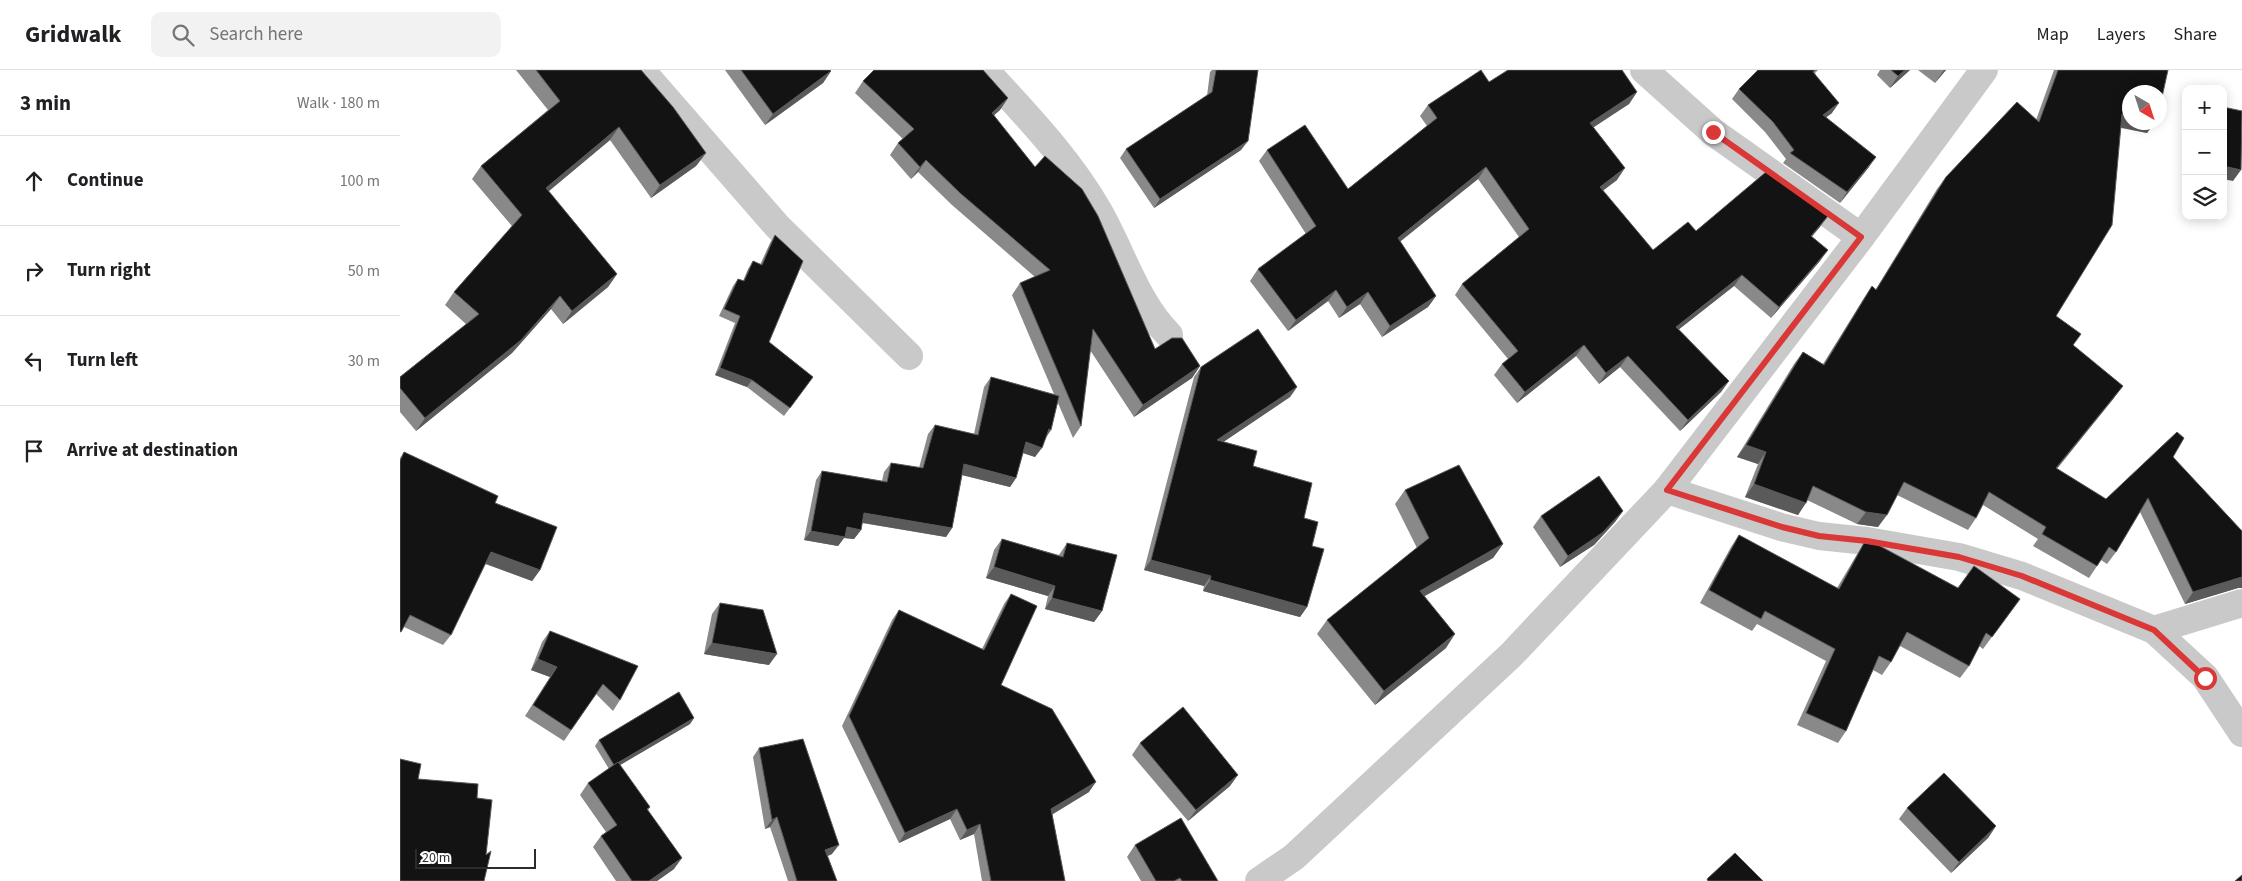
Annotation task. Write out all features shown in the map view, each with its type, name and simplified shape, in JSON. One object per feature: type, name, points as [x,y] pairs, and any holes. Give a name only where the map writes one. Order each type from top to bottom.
[{"type":"street","points":[[641,70],[777,226],[909,356]]},
{"type":"street","points":[[985,70],[1061,156],[1099,212],[1153,315],[1169,335]]},
{"type":"street","points":[[1644,70],[1713,132],[1861,237]]},
{"type":"street","points":[[1259,881],[1294,857],[1511,656],[1667,490],[1861,237],[1984,70]]},
{"type":"street","points":[[1667,490],[1782,527],[1819,536],[1867,541],[1959,557],[2022,576],[2154,630],[2205,678],[2242,733]]},
{"type":"street","points":[[2154,630],[2242,603]]},
{"type":"building","points":[[536,70],[641,70],[673,107],[706,153],[660,185],[619,127],[546,188],[617,274],[572,311],[560,296],[521,340],[425,418],[400,388],[400,377],[479,314],[454,292],[522,215],[481,166],[560,101]]},
{"type":"building","points":[[741,70],[830,70],[831,71],[773,114]]},
{"type":"building","points":[[874,70],[983,70],[1008,98],[992,113],[1035,167],[1045,156],[1082,189],[1098,216],[1155,349],[1172,338],[1182,338],[1200,366],[1143,405],[1093,329],[1081,426],[1020,283],[1050,270],[960,193],[926,160],[920,167],[898,143],[914,129],[863,81]]},
{"type":"building","points":[[1216,70],[1258,70],[1248,141],[1160,199],[1126,149],[1212,92]]},
{"type":"building","points":[[1481,70],[1489,82],[1508,70],[1622,70],[1637,92],[1590,123],[1625,168],[1600,187],[1653,250],[1688,222],[1696,231],[1766,172],[1828,216],[1811,236],[1828,250],[1779,307],[1742,275],[1676,327],[1729,381],[1688,420],[1628,356],[1606,373],[1584,345],[1525,392],[1502,364],[1518,351],[1462,284],[1529,229],[1486,167],[1398,238],[1436,296],[1390,326],[1368,292],[1347,307],[1336,290],[1296,320],[1258,269],[1316,226],[1267,150],[1305,125],[1348,189],[1437,118],[1428,105]]},
{"type":"building","points":[[1758,70],[1815,70],[1813,72],[1839,103],[1823,115],[1876,157],[1847,192],[1790,153],[1794,150],[1773,122],[1739,89]]},
{"type":"building","points":[[1891,70],[1905,70],[1898,76]]},
{"type":"building","points":[[2058,70],[2168,70],[2165,85],[2122,85],[2122,114],[2112,225],[2056,316],[2081,334],[2073,345],[2123,386],[2056,468],[2106,499],[2177,432],[2184,438],[2173,457],[2242,531],[2242,577],[2193,592],[2148,498],[2116,552],[2109,547],[2097,566],[2042,534],[2046,527],[1989,492],[1976,518],[1904,482],[1887,515],[1866,512],[1813,486],[1806,503],[1754,484],[1766,452],[1746,445],[1803,352],[1824,365],[1872,286],[1876,290],[1946,177],[2017,102],[2039,122]]},
{"type":"building","points":[[2227,108],[2242,111],[2241,170],[2227,167]]},
{"type":"building","points":[[775,235],[803,261],[769,342],[813,377],[790,408],[752,380],[720,368],[740,316],[724,309],[738,279],[744,281],[753,261],[762,265]]},
{"type":"building","points":[[1258,329],[1297,387],[1217,440],[1257,451],[1253,466],[1312,483],[1304,518],[1318,522],[1312,546],[1324,549],[1307,607],[1210,580],[1211,576],[1151,560],[1201,367]]},
{"type":"building","points":[[991,377],[1059,396],[1051,430],[1049,429],[1042,448],[1026,442],[1016,478],[964,464],[952,528],[864,513],[861,530],[847,527],[845,537],[811,531],[822,471],[887,482],[891,463],[923,468],[935,425],[978,435]]},
{"type":"building","points":[[404,452],[498,496],[495,503],[557,527],[540,570],[491,552],[451,635],[410,615],[400,631],[400,461]]},
{"type":"building","points":[[1459,465],[1503,544],[1420,591],[1455,634],[1384,691],[1327,620],[1429,538],[1405,490]]},
{"type":"building","points":[[1599,476],[1623,511],[1602,533],[1568,556],[1541,516]]},
{"type":"building","points":[[1739,535],[1839,589],[1864,543],[1878,545],[1958,588],[1974,566],[2020,599],[1992,637],[1986,633],[1969,666],[1907,632],[1891,662],[1879,656],[1846,731],[1806,713],[1835,649],[1765,611],[1761,619],[1709,590]]},
{"type":"building","points":[[1002,539],[1063,557],[1067,543],[1117,555],[1102,611],[1052,598],[1055,586],[994,567]]},
{"type":"building","points":[[1011,594],[1037,606],[1001,685],[1052,709],[1096,782],[1051,809],[1065,881],[991,881],[980,824],[967,830],[957,809],[905,833],[849,716],[899,610],[984,650]]},
{"type":"building","points":[[720,603],[763,610],[777,654],[712,643]]},
{"type":"building","points":[[550,631],[638,666],[620,700],[603,684],[571,730],[533,705],[557,667],[538,659]]},
{"type":"building","points":[[679,692],[694,718],[614,765],[599,740]]},
{"type":"building","points":[[1183,707],[1238,775],[1196,810],[1140,743]]},
{"type":"building","points":[[803,739],[839,845],[825,850],[837,881],[797,881],[777,817],[772,820],[759,748]]},
{"type":"building","points":[[400,759],[421,764],[418,779],[478,784],[477,798],[492,800],[486,855],[491,851],[484,881],[400,881]]},
{"type":"building","points":[[618,762],[650,807],[647,809],[682,858],[649,881],[632,881],[601,836],[617,825],[588,783]]},
{"type":"building","points":[[1944,773],[1996,826],[1959,862],[1907,808]]},
{"type":"building","points":[[1181,818],[1218,881],[1182,881],[1180,878],[1174,881],[1156,881],[1135,845]]},
{"type":"building","points":[[1735,853],[1763,881],[1708,881],[1707,879]]},
{"type":"building","points":[[2242,875],[2242,881],[2235,881]]},
{"type":"route","points":[[1713,132],[1861,237],[1667,490],[1782,527],[1819,536],[1867,541],[1959,557],[2022,576],[2091,606],[2154,630],[2205,678]]}]
